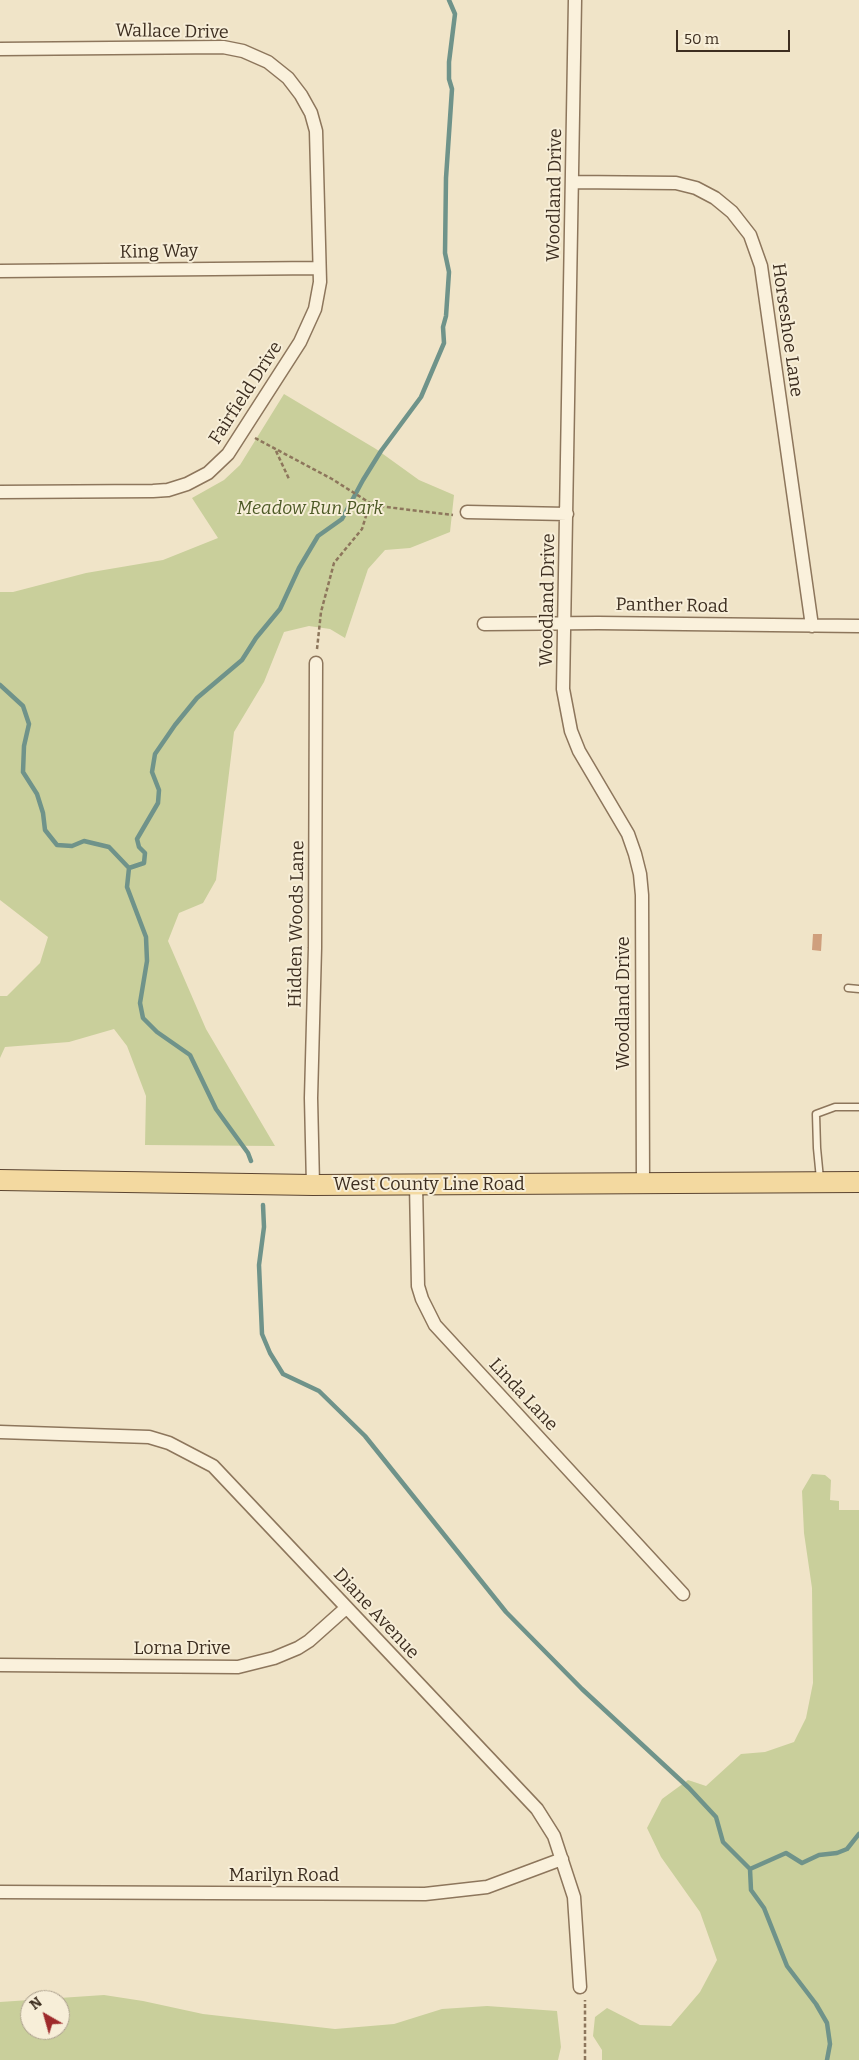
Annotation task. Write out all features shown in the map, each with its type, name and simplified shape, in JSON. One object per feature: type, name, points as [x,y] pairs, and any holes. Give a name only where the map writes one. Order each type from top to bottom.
[{"type":"main road","name":"West County Line Road","points":[[0,1180],[313,1185],[859,1182]]},
{"type":"street","name":"Woodland Drive","points":[[576,0],[563,689],[571,731],[579,751],[628,834],[640,874],[642,895],[643,1184]]},
{"type":"street","name":"Wallace Drive","points":[[0,49],[223,47],[243,51],[268,62],[288,78],[301,95],[311,113],[316,131],[319,268]]},
{"type":"street","name":"Horseshoe Lane","points":[[572,182],[676,183],[696,188],[715,198],[732,212],[750,235],[761,266],[812,626]]},
{"type":"street","name":"King Way","points":[[0,271],[319,268]]},
{"type":"street","name":"Fairfield Drive","points":[[0,492],[168,490],[186,484],[208,473],[228,454],[309,325],[315,309],[320,282],[319,268]]},
{"type":"street","points":[[468,512],[567,514]]},
{"type":"street","name":"Panther Road","points":[[484,624],[859,626]]},
{"type":"street","name":"Hidden Woods Lane","points":[[313,1185],[311,1098],[315,948],[316,663]]},
{"type":"street","name":"Linda Lane","points":[[416,1184],[418,1286],[422,1299],[435,1325],[684,1594]]},
{"type":"street","name":"Diane Avenue","points":[[0,1432],[149,1437],[169,1443],[213,1466],[537,1809],[554,1836],[574,1897],[580,1987]]},
{"type":"street","name":"Lorna Drive","points":[[0,1665],[238,1667],[274,1658],[298,1648],[309,1641],[346,1608]]},
{"type":"street","name":"Marilyn Road","points":[[0,1892],[425,1894],[486,1887],[562,1859]]},
{"type":"lane","points":[[848,988],[859,988]]},
{"type":"lane","points":[[821,1182],[816,1148],[816,1114],[835,1107],[859,1107]]},
{"type":"path","points":[[242,432],[332,479],[370,503],[432,513],[459,515],[468,512]]},
{"type":"path","points":[[275,450],[290,479]]},
{"type":"path","points":[[316,663],[321,612],[334,563],[362,529],[370,503]]},
{"type":"path","points":[[580,1987],[585,2001],[585,2060]]},
{"type":"green space","name":"Meadow Run Park","points":[[284,394],[376,449],[419,480],[454,495],[450,532],[410,548],[385,550],[368,569],[345,638],[330,629],[309,626],[284,632],[264,682],[234,732],[216,880],[203,903],[179,913],[168,941],[206,1029],[275,1146],[145,1145],[146,1096],[127,1046],[114,1029],[69,1042],[5,1047],[0,1058],[0,996],[7,996],[40,963],[48,937],[0,900],[0,592],[13,592],[86,573],[163,560],[218,538],[192,498],[224,480],[240,465]]},
{"type":"green space","points":[[812,1474],[825,1475],[831,1480],[830,1500],[839,1501],[839,1510],[859,1510],[859,2060],[602,2060],[602,2050],[593,2036],[595,2017],[607,2008],[640,2025],[671,2026],[700,1992],[717,1960],[700,1912],[661,1857],[647,1828],[662,1799],[688,1780],[706,1786],[741,1754],[765,1752],[794,1742],[806,1718],[813,1683],[812,1588],[804,1533],[802,1491]]},
{"type":"green space","points":[[104,1995],[203,2014],[335,2029],[394,2024],[442,2009],[487,2006],[557,2011],[561,2047],[558,2060],[0,2060],[0,2002],[20,2001],[20,2040],[70,2040],[70,1997]]},
{"type":"building","points":[[813,934],[822,934],[821,951],[812,950]]},
{"type":"waterway","points":[[129,868],[144,863],[145,853],[139,847],[137,839],[158,803],[159,790],[152,772],[155,754],[197,698],[242,660],[256,638],[280,609],[299,568],[318,536],[342,519],[381,451],[421,397],[444,343],[443,327],[446,316],[449,272],[445,253],[446,178],[452,89],[449,79],[449,62],[455,14],[449,0]]},
{"type":"waterway","points":[[0,685],[23,706],[29,724],[24,746],[23,772],[37,794],[43,813],[45,830],[57,845],[72,846],[84,841],[109,847],[129,868],[127,887],[146,937],[147,961],[140,1003],[143,1018],[157,1032],[190,1055],[216,1109],[248,1153],[251,1161]]},
{"type":"waterway","points":[[263,1205],[264,1227],[259,1265],[262,1334],[270,1353],[283,1374],[319,1391],[365,1436],[506,1612],[582,1689],[689,1788],[716,1817],[723,1842],[750,1869],[751,1890],[764,1908],[787,1966],[816,2004],[827,2023],[830,2044],[827,2060]]},
{"type":"waterway","points":[[750,1869],[786,1853],[802,1863],[819,1855],[837,1853],[847,1849],[859,1834]]}]
